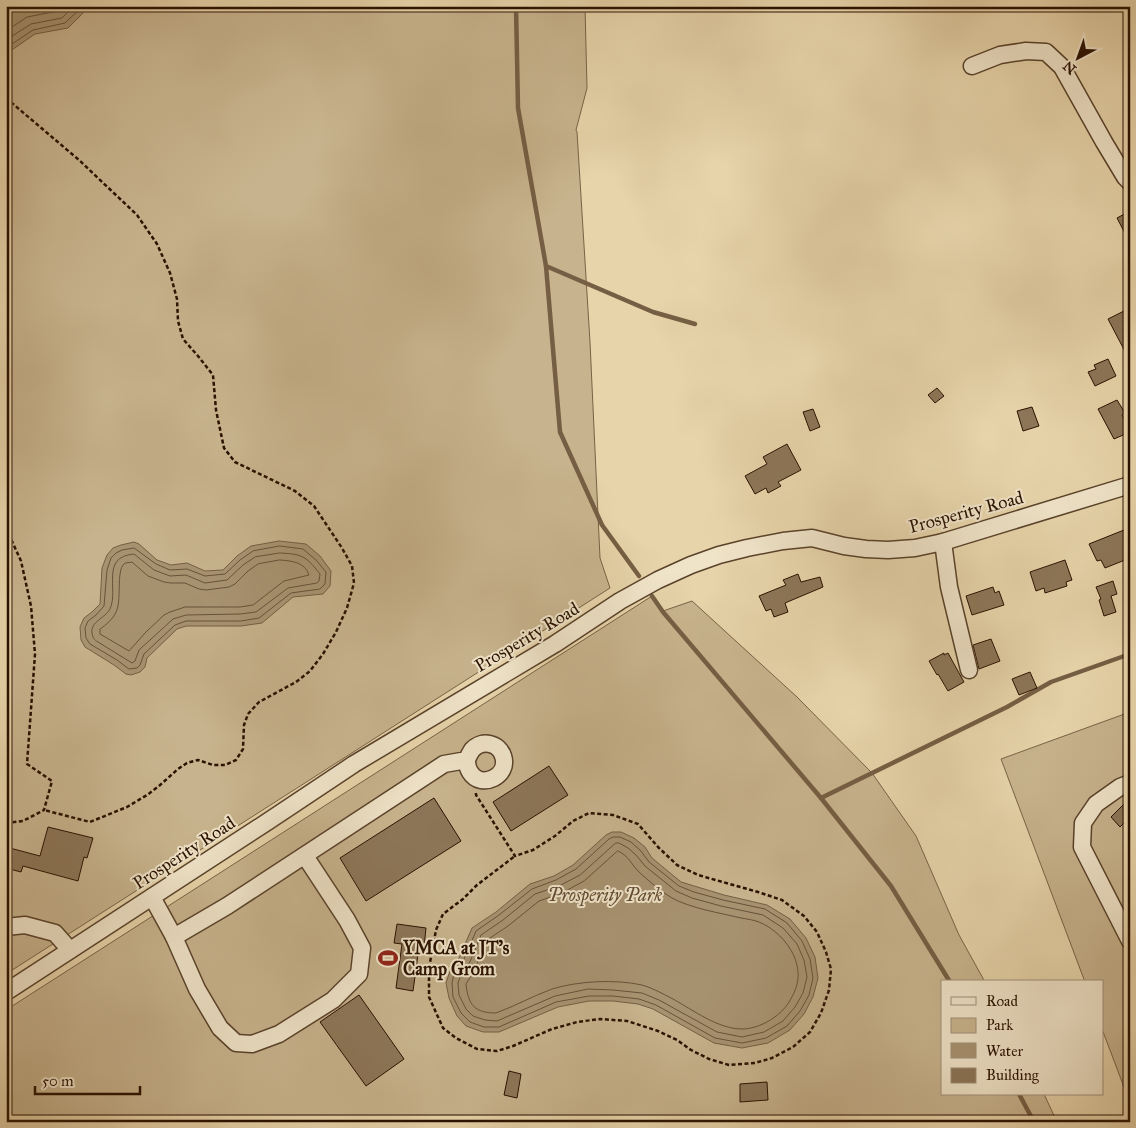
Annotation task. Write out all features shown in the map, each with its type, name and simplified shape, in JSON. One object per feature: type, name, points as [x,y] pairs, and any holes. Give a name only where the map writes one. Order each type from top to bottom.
[{"type":"street","points":[[972,66],[1000,55],[1026,51],[1046,52],[1062,67],[1104,142],[1130,182]]},
{"type":"street","name":"Prosperity Road","points":[[6,992],[354,764],[555,644],[620,601],[666,576],[719,555],[783,541],[812,538],[866,549],[916,548],[1130,486]]},
{"type":"street","points":[[942,542],[949,587],[969,670]]},
{"type":"street","points":[[480,744],[490,744],[500,750],[504,759],[504,768],[498,776],[487,781],[476,779],[469,771],[467,760],[472,750],[480,744]]},
{"type":"street","points":[[174,937],[305,856],[444,764],[467,760]]},
{"type":"street","points":[[1130,783],[1120,787],[1096,804],[1083,823],[1082,847],[1130,941]]},
{"type":"street","points":[[152,897],[174,937],[197,989],[220,1028],[236,1043],[252,1044],[279,1034],[333,1000],[359,974],[362,948],[347,920],[305,856]]},
{"type":"street","points":[[6,927],[25,925],[55,933],[70,950]]},
{"type":"path","points":[[6,98],[79,160],[137,215],[157,244],[170,273],[177,299],[178,321],[183,339],[213,375],[216,410],[224,448],[235,462],[295,491],[314,506],[352,566],[354,583],[347,608],[336,632],[310,671],[296,682],[259,702],[248,714],[244,725],[243,749],[236,760],[225,764],[213,764],[198,760],[187,763],[147,795],[127,807],[90,822],[44,810],[23,821],[6,823]]},
{"type":"path","points":[[6,528],[22,561],[31,606],[35,654],[27,764],[52,781],[44,810]]},
{"type":"path","points":[[476,779],[476,795],[515,856]]},
{"type":"path","points":[[589,813],[613,815],[638,824],[677,865],[698,875],[782,900],[804,916],[817,932],[831,969],[830,990],[821,1013],[810,1032],[793,1046],[772,1058],[755,1063],[729,1065],[709,1059],[690,1050],[677,1040],[658,1031],[627,1021],[600,1019],[577,1022],[552,1029],[513,1046],[497,1050],[477,1049],[442,1028],[429,998],[429,968],[436,930],[443,914],[515,856],[533,850],[555,836],[573,821],[589,813]]},
{"type":"green space","points":[[6,6],[585,6],[587,88],[576,130],[590,342],[600,558],[610,588],[6,974]]},
{"type":"green space","name":"Prosperity Park","points":[[652,596],[663,611],[692,601],[797,697],[872,773],[916,836],[959,935],[984,980],[941,980],[941,1096],[1045,1096],[1057,1122],[6,1122],[6,1010]]},
{"type":"green space","points":[[1130,712],[1130,1103],[1104,1034],[1104,980],[1084,980],[1001,759]]},
{"type":"water","points":[[6,6],[90,6],[68,28],[35,34],[6,54]]},
{"type":"water","points":[[279,541],[306,544],[320,556],[331,571],[330,586],[323,594],[293,597],[262,623],[241,626],[186,626],[177,629],[147,658],[145,667],[140,672],[131,675],[126,674],[85,647],[81,640],[80,627],[84,618],[100,604],[102,568],[107,555],[113,548],[134,542],[139,544],[157,560],[171,565],[187,563],[205,571],[223,570],[237,556],[251,546]]},
{"type":"water","points":[[612,832],[621,832],[634,838],[645,847],[652,858],[681,882],[767,905],[790,919],[806,938],[815,957],[818,978],[813,997],[804,1014],[790,1030],[768,1043],[742,1048],[714,1043],[653,1009],[638,1004],[613,1001],[589,1001],[558,1007],[499,1032],[483,1032],[466,1026],[457,1016],[449,998],[446,983],[450,971],[456,965],[472,928],[496,912],[530,884],[554,876],[573,865],[606,835]]},
{"type":"building","points":[[1130,211],[1130,243],[1117,218]]},
{"type":"building","points":[[1130,308],[1130,361],[1108,319]]},
{"type":"building","points":[[1108,359],[1116,376],[1095,386],[1088,372],[1096,369],[1094,365]]},
{"type":"building","points":[[937,388],[944,396],[935,403],[928,395]]},
{"type":"building","points":[[1117,400],[1125,413],[1122,415],[1130,432],[1114,439],[1098,409]]},
{"type":"building","points":[[1032,407],[1039,426],[1023,431],[1017,411]]},
{"type":"building","points":[[813,409],[820,427],[810,431],[803,412]]},
{"type":"building","points":[[787,444],[801,470],[778,482],[781,486],[768,493],[766,488],[755,494],[745,476],[767,464],[763,457]]},
{"type":"building","points":[[1124,530],[1130,543],[1130,558],[1105,568],[1101,560],[1097,561],[1089,544]]},
{"type":"building","points":[[1065,560],[1072,580],[1066,582],[1067,586],[1045,593],[1044,588],[1036,591],[1030,572]]},
{"type":"building","points":[[798,574],[801,582],[820,577],[823,587],[785,603],[788,612],[774,617],[771,609],[766,611],[759,596],[786,585],[783,580]]},
{"type":"building","points":[[1113,581],[1117,594],[1111,596],[1116,612],[1104,616],[1099,600],[1101,599],[1096,587]]},
{"type":"building","points":[[993,587],[995,593],[999,591],[1004,605],[972,615],[966,596]]},
{"type":"building","points":[[991,639],[1000,661],[979,669],[973,645]]},
{"type":"building","points":[[944,653],[944,655],[948,653],[964,682],[948,691],[929,661]]},
{"type":"building","points":[[1030,672],[1037,688],[1019,695],[1012,679]]},
{"type":"building","points":[[549,766],[568,795],[511,831],[493,802]]},
{"type":"building","points":[[434,798],[461,841],[366,901],[340,858]]},
{"type":"building","points":[[1130,798],[1130,817],[1120,827],[1111,817]]},
{"type":"building","points":[[48,827],[93,838],[87,858],[84,857],[78,881],[23,866],[21,872],[6,868],[6,847],[40,856]]},
{"type":"building","points":[[397,924],[426,928],[424,947],[419,947],[413,991],[396,988],[402,944],[394,943]]},
{"type":"building","points":[[359,995],[404,1059],[366,1086],[320,1022]]},
{"type":"building","points":[[509,1071],[521,1074],[517,1098],[504,1095]]},
{"type":"building","points":[[767,1082],[768,1100],[740,1102],[740,1084]]},
{"type":"waterway","points":[[516,6],[518,108],[546,266],[560,432],[602,525],[639,576]]},
{"type":"waterway","points":[[546,266],[653,312],[695,324]]},
{"type":"waterway","points":[[652,596],[663,612],[821,798],[891,886],[949,980]]},
{"type":"waterway","points":[[821,798],[1007,707],[1051,682],[1130,654]]},
{"type":"waterway","points":[[1020,1096],[1034,1122]]},
{"type":"place","name":"YMCA at JT's Camp Grom","points":[[388,958]]}]
